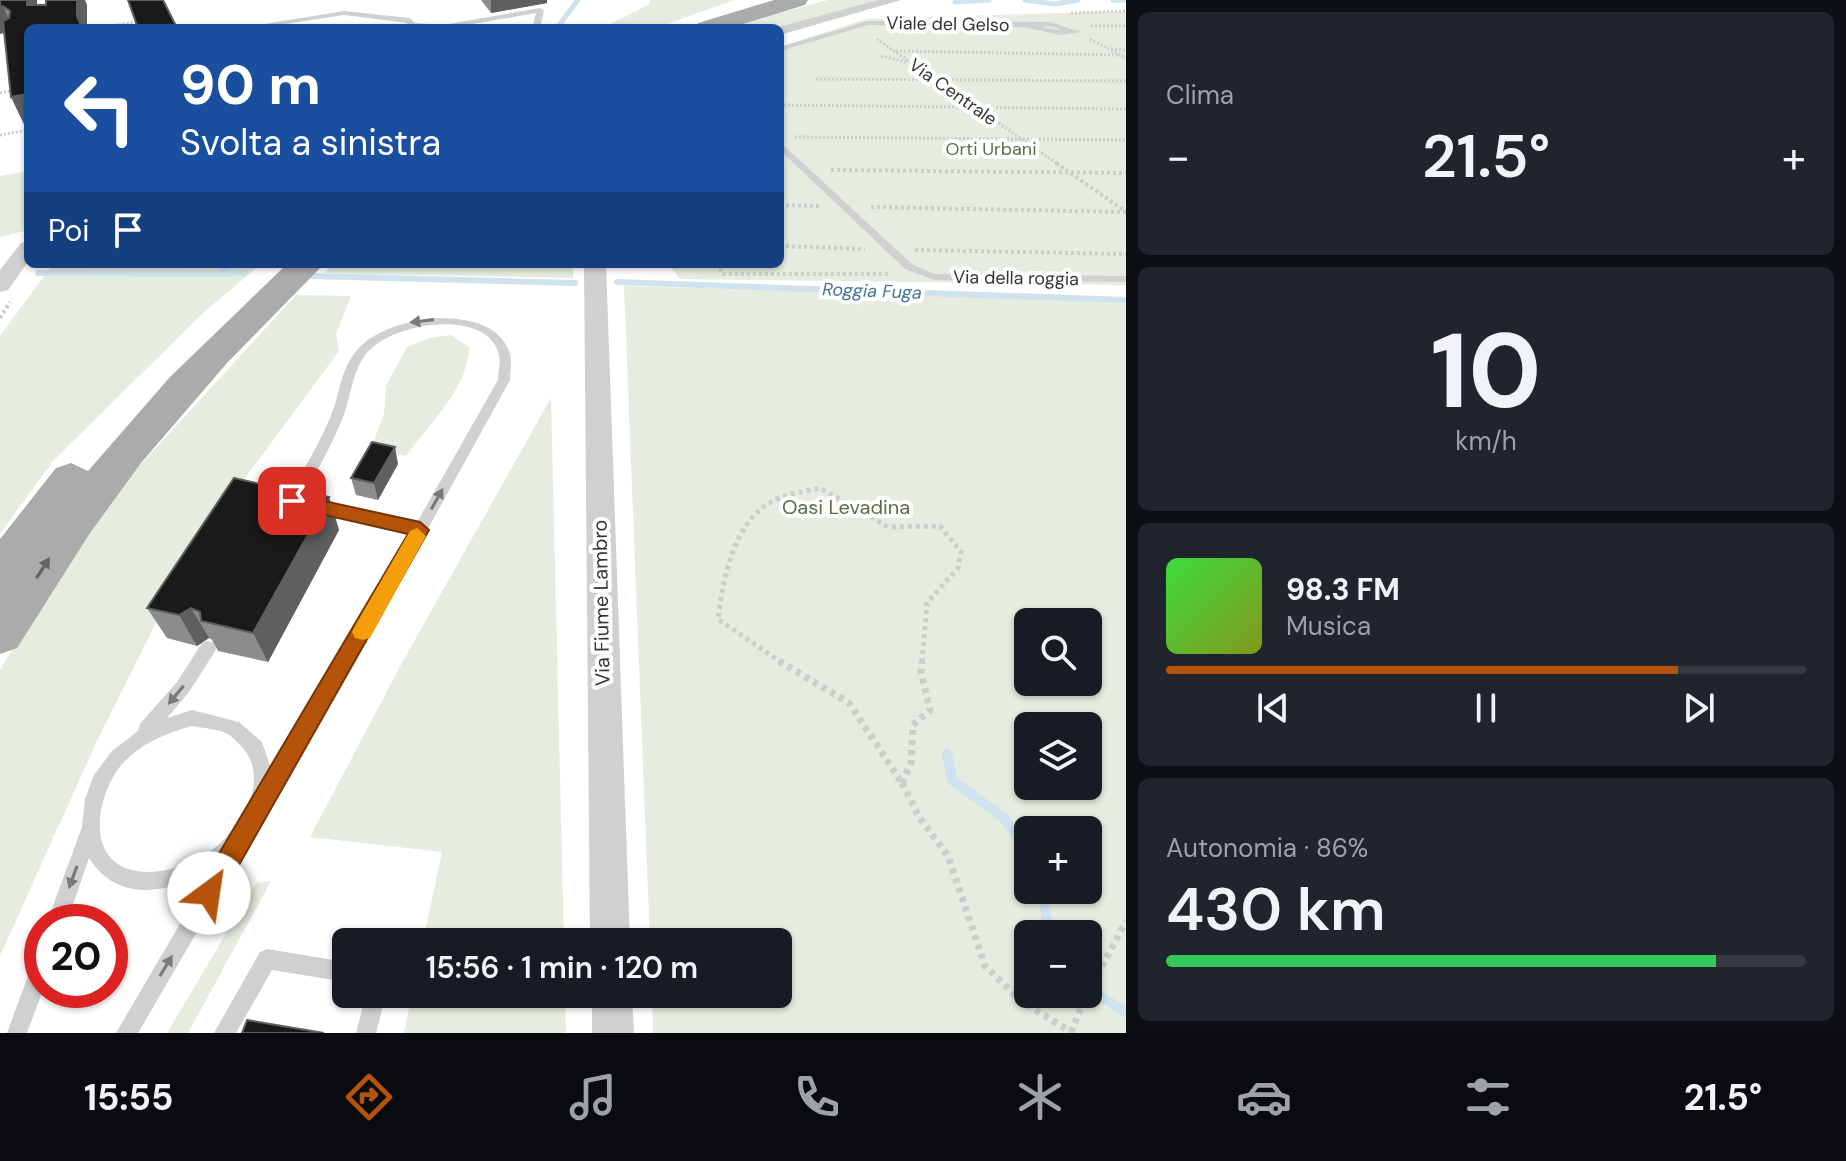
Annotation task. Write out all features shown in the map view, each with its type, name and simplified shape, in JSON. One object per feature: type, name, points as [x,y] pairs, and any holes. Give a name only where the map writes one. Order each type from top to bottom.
[{"type":"main road","points":[[699,24],[755,0]]},
{"type":"main road","points":[[701,24],[797,0]]},
{"type":"main road","points":[[0,573],[92,453],[151,386],[205,330],[273,268]]},
{"type":"main road","points":[[0,633],[75,521],[128,451],[241,325],[303,268]]},
{"type":"street","points":[[784,30],[894,0]]},
{"type":"street","points":[[0,285],[24,252]]},
{"type":"street","name":"Via Fiume Lambro","points":[[595,268],[610,928]]},
{"type":"street","points":[[612,1008],[613,1033]]},
{"type":"lane","points":[[460,24],[540,10],[537,24]]},
{"type":"lane","points":[[271,24],[344,13],[410,20],[412,24]]},
{"type":"lane","name":"Viale del Gelso","points":[[784,48],[868,23],[1050,24],[1077,32],[1061,33],[1027,24]]},
{"type":"lane","name":"Via della roggia","points":[[784,149],[909,267],[921,273],[934,277],[1126,279]]},
{"type":"lane","points":[[126,1033],[253,819],[504,380],[508,366],[505,353],[494,337],[475,326],[452,320],[410,322],[380,334],[363,349],[353,365],[335,421],[282,518]]},
{"type":"lane","points":[[292,501],[420,530]]},
{"type":"lane","points":[[63,904],[89,832],[90,807],[99,783],[110,766],[183,687],[208,648]]},
{"type":"lane","points":[[89,832],[96,854],[111,870],[133,880],[159,882],[187,876],[214,862],[236,843],[253,819],[263,792],[263,766],[255,745],[239,729],[218,719],[192,718],[165,724],[139,738]]},
{"type":"lane","points":[[224,1033],[267,959],[332,970]]},
{"type":"lane","points":[[17,1033],[26,1008]]},
{"type":"lane","points":[[366,1033],[372,1008]]},
{"type":"path","points":[[1063,13],[1126,11]]},
{"type":"path","points":[[124,24],[150,20]]},
{"type":"path","name":"Via Centrale","points":[[860,27],[1126,212]]},
{"type":"path","points":[[1110,49],[1126,50]]},
{"type":"path","points":[[895,51],[1119,55]]},
{"type":"path","points":[[881,56],[912,63]]},
{"type":"path","points":[[15,78],[18,98]]},
{"type":"path","points":[[816,79],[1126,81]]},
{"type":"path","points":[[0,93],[17,90]]},
{"type":"path","points":[[784,105],[1126,109]]},
{"type":"path","points":[[18,125],[18,132]]},
{"type":"path","points":[[0,135],[24,131]]},
{"type":"path","points":[[795,137],[1126,140]]},
{"type":"path","points":[[807,170],[1126,173]]},
{"type":"path","points":[[784,205],[1126,212]]},
{"type":"path","points":[[784,246],[1126,254]]},
{"type":"path","points":[[719,268],[723,274],[921,273]]},
{"type":"path","points":[[902,783],[911,763],[913,725],[930,710],[921,672],[927,603],[958,568],[961,552],[940,526],[888,527],[820,488],[767,504],[739,541],[721,585],[718,619],[790,669],[849,703],[902,783],[919,817],[948,856],[985,966],[1021,1001],[1071,1032],[1081,1008]]},
{"type":"path","points":[[1102,967],[1126,921]]},
{"type":"green space","points":[[650,0],[734,0],[667,24],[610,24],[650,4]]},
{"type":"green space","points":[[828,0],[879,0],[784,26],[740,24]]},
{"type":"green space","name":"Orti Urbani","points":[[1126,11],[1126,285],[680,279],[672,268],[784,268],[784,46],[866,19]]},
{"type":"green space","points":[[24,172],[24,231],[0,237],[0,176]]},
{"type":"green space","points":[[50,268],[256,268],[204,312],[53,461],[0,534],[0,336]]},
{"type":"green space","points":[[330,268],[573,268],[573,278],[324,273]]},
{"type":"green space","name":"Oasi Levadina","points":[[624,286],[1126,300],[1126,1033],[653,1033],[652,1008],[792,1008],[792,928],[649,928]]},
{"type":"green space","points":[[296,295],[351,296],[336,334],[339,351],[194,547],[96,743],[0,956],[0,670],[98,511]]},
{"type":"green space","points":[[451,335],[469,347],[462,377],[446,405],[406,456],[371,448],[384,414],[386,386],[407,347],[429,338]]},
{"type":"green space","points":[[551,398],[564,928],[426,928],[442,852],[310,837],[403,661]]},
{"type":"green space","points":[[271,881],[188,1033],[167,1033],[256,883]]},
{"type":"green space","points":[[409,1008],[565,1008],[566,1033],[404,1033]]},
{"type":"building","points":[[0,0],[27,0],[27,5],[46,5],[46,0],[77,0],[80,24],[24,24],[24,95],[11,97],[3,21],[9,18],[10,11],[0,7]]},
{"type":"building","points":[[128,0],[163,0],[175,24],[137,24]]},
{"type":"building","points":[[372,442],[395,447],[374,483],[351,478]]},
{"type":"building","points":[[234,478],[260,484],[264,493],[275,493],[280,488],[329,497],[253,633],[201,621],[200,612],[191,608],[179,615],[147,608]]},
{"type":"building","points":[[247,1020],[324,1033],[242,1033]]},
{"type":"waterway","points":[[560,24],[578,0]]},
{"type":"waterway","points":[[955,2],[989,0]]},
{"type":"waterway","points":[[1025,0],[1055,4],[1078,0]]},
{"type":"waterway","points":[[1113,0],[1126,0]]},
{"type":"waterway","points":[[219,274],[226,268]]},
{"type":"waterway","points":[[38,273],[219,274]]},
{"type":"waterway","points":[[219,274],[245,273]]},
{"type":"waterway","points":[[311,276],[575,283]]},
{"type":"waterway","name":"Roggia Fuga","points":[[617,282],[1126,300]]},
{"type":"waterway","points":[[947,754],[952,780],[1004,818],[1014,832]]},
{"type":"waterway","points":[[1044,904],[1047,920]]},
{"type":"waterway","points":[[1102,997],[1126,1012]]},
{"type":"slow traffic","points":[[363,632],[417,536]]},
{"type":"route","points":[[209,893],[420,530],[292,501]]}]
